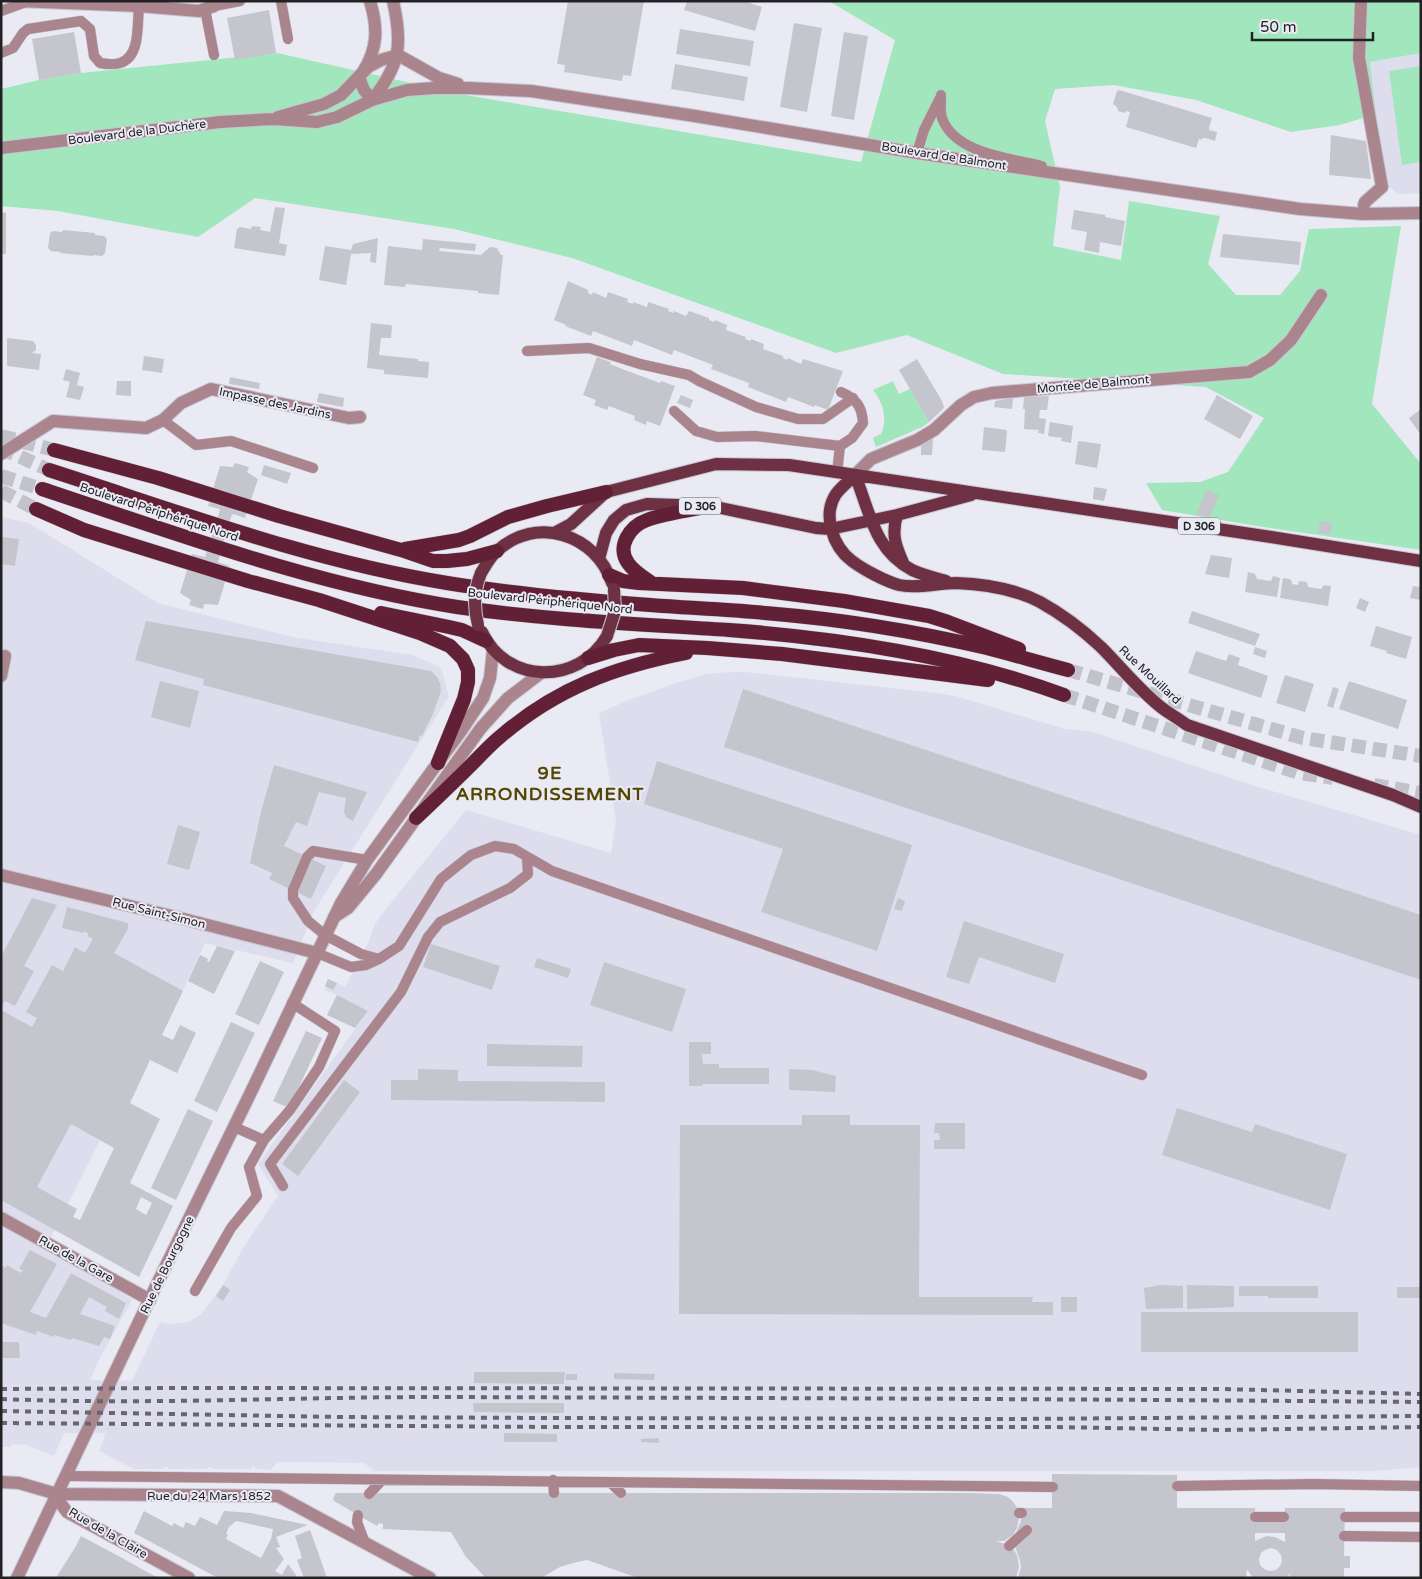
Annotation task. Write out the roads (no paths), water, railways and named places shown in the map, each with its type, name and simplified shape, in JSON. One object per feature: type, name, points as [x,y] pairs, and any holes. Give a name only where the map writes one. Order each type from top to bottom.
[{"type":"highway","points":[[54,450],[158,478],[433,561],[447,562],[467,559],[497,550]]},
{"type":"highway","name":"Boulevard Périphérique Nord","points":[[49,470],[272,542],[357,565],[399,574],[521,594],[765,613],[862,624],[988,648],[1068,670],[1012,646],[928,616],[844,600],[743,588],[652,583]]},
{"type":"highway","name":"Boulevard Périphérique Nord","points":[[42,489],[205,543],[364,589],[425,601],[517,614],[579,621],[732,630],[849,644],[949,662],[1039,686],[1064,695]]},
{"type":"highway","points":[[401,550],[458,540],[508,517],[606,492]]},
{"type":"highway","points":[[652,583],[632,568],[626,560],[623,550],[628,534],[645,520],[711,506]]},
{"type":"highway","points":[[36,509],[84,530],[318,600],[436,639],[450,646],[463,659],[469,675],[467,691],[438,763]]},
{"type":"highway","points":[[609,575],[623,580],[652,583]]},
{"type":"highway","points":[[318,600],[449,626],[462,630],[489,646]]},
{"type":"highway","points":[[588,658],[639,645],[706,648],[782,654],[1039,686]]},
{"type":"highway","points":[[416,818],[489,746],[536,709],[555,697],[587,681],[630,665],[706,648]]},
{"type":"main road","name":"D 306","points":[[556,532],[586,546],[599,559],[609,575],[614,589],[615,611],[607,636],[588,658],[568,669],[541,673],[514,667],[489,646],[478,625],[475,595],[481,572],[497,550],[524,535],[556,532],[571,524],[606,492],[716,464],[789,465],[1421,561]]},
{"type":"main road","name":"Rue Mouillard","points":[[855,475],[882,545],[904,565],[919,573],[955,583],[1003,589],[1022,594],[1040,602],[1089,636],[1162,709],[1187,725],[1393,795],[1421,807]]},
{"type":"main road","points":[[830,529],[830,515],[836,494],[855,475]]},
{"type":"main road","name":"D 306","points":[[599,559],[602,545],[610,526],[620,514],[636,506],[647,504],[711,506],[816,528],[830,529],[897,515],[977,493]]},
{"type":"main road","points":[[897,515],[894,527],[894,540],[904,565]]},
{"type":"main road","name":"Rue Mouillard","points":[[830,529],[838,545],[851,561],[887,581],[901,585],[916,586],[955,583]]},
{"type":"street","points":[[18,1],[199,10],[210,7]]},
{"type":"street","name":"Boulevard de la Duchère","points":[[361,74],[373,53],[376,30],[375,16],[370,1]]},
{"type":"street","name":"Boulevard de la Duchère","points":[[274,118],[300,122],[324,121],[337,117],[372,100],[386,81],[398,55],[398,24],[393,1]]},
{"type":"street","points":[[1360,1],[1360,58],[1382,187],[1364,205]]},
{"type":"street","name":"Boulevard de la Duchère","points":[[1,148],[220,122],[274,118],[324,104],[341,95],[361,74],[381,60],[398,55]]},
{"type":"street","name":"Boulevard de Balmont","points":[[398,55],[438,78],[468,88]]},
{"type":"street","points":[[361,74],[364,90],[372,100]]},
{"type":"street","name":"Boulevard de Balmont","points":[[372,100],[407,90],[468,88],[531,91],[917,153],[1300,208],[1363,214],[1421,213]]},
{"type":"street","name":"Montée de Balmont","points":[[855,475],[871,459],[917,440],[934,430],[961,405],[974,397],[992,392],[1249,372],[1270,360],[1291,340],[1321,295]]},
{"type":"street","name":"Impasse des Jardins","points":[[1,454],[52,421],[146,428],[163,420],[181,402],[211,389],[349,418],[360,417]]},
{"type":"street","name":"Rue de Bourgogne","points":[[17,1578],[292,1003],[354,879],[483,698],[490,678],[489,646]]},
{"type":"street","points":[[1,676],[6,656]]},
{"type":"street","points":[[334,918],[348,908],[376,874],[481,728],[508,698],[541,673]]},
{"type":"street","name":"Rue Saint-Simon","points":[[1,875],[317,953]]},
{"type":"street","name":"Rue de la Gare","points":[[1,1218],[150,1300]]},
{"type":"street","points":[[1,1482],[19,1483],[57,1494]]},
{"type":"street","name":"Rue du 24 Mars 1852","points":[[57,1494],[278,1496],[430,1578]]},
{"type":"street","name":"Rue de la Claire","points":[[57,1494],[58,1501],[67,1512],[189,1578]]},
{"type":"street","points":[[402,1578],[406,1565]]},
{"type":"lane","points":[[214,55],[210,7],[240,1]]},
{"type":"lane","points":[[281,1],[288,39]]},
{"type":"lane","points":[[1,12],[27,2]]},
{"type":"lane","points":[[1,53],[13,48],[28,29],[81,21],[90,28],[94,56],[100,63],[120,63],[129,58],[134,49],[139,6]]},
{"type":"lane","points":[[917,153],[924,130],[941,95],[942,117],[949,130],[964,144],[987,153],[1079,176]]},
{"type":"lane","points":[[527,351],[589,348],[640,364],[689,375],[756,407],[798,419],[823,419],[853,398]]},
{"type":"lane","points":[[674,411],[696,432],[717,437],[755,436],[840,446],[852,438],[863,423],[862,411],[853,398],[841,392]]},
{"type":"lane","points":[[163,420],[196,446],[231,441],[313,468]]},
{"type":"lane","points":[[837,473],[840,446]]},
{"type":"lane","points":[[317,953],[351,967],[366,965],[379,959],[399,946],[441,879],[471,855],[495,846],[514,849],[552,871],[1142,1075]]},
{"type":"lane","points":[[367,860],[314,851],[307,857],[293,890],[293,898],[308,921],[325,935],[361,954],[379,959]]},
{"type":"lane","points":[[283,1186],[270,1164],[401,992],[428,937],[440,922],[510,888],[528,874],[527,858]]},
{"type":"lane","points":[[195,1291],[232,1228],[257,1196],[249,1167],[264,1140],[290,1110],[318,1068],[335,1031],[292,1003]]},
{"type":"lane","points":[[234,1127],[264,1140]]},
{"type":"lane","points":[[66,1476],[553,1480],[611,1483],[976,1489],[1052,1486]]},
{"type":"lane","points":[[369,1494],[382,1480]]},
{"type":"lane","points":[[553,1480],[554,1493]]},
{"type":"lane","points":[[611,1483],[621,1493]]},
{"type":"lane","points":[[1177,1486],[1313,1484],[1421,1486]]},
{"type":"lane","points":[[358,1515],[357,1522],[365,1543]]},
{"type":"lane","points":[[1345,1516],[1421,1516]]},
{"type":"lane","points":[[1256,1517],[1284,1517]]},
{"type":"lane","points":[[1008,1546],[1027,1530]]},
{"type":"lane","points":[[1344,1536],[1421,1537]]},
{"type":"tunnel","points":[[1,436],[54,450]]},
{"type":"tunnel","points":[[1,448],[49,470]]},
{"type":"tunnel","points":[[1,476],[42,489]]},
{"type":"tunnel","points":[[1,491],[36,509]]},
{"type":"tunnel","points":[[1068,670],[1303,738],[1421,756]]},
{"type":"tunnel","points":[[1064,695],[1299,773],[1333,778]]},
{"type":"tunnel","points":[[1374,785],[1421,793]]},
{"type":"railway","points":[[1,1389],[1221,1389],[1421,1394]]},
{"type":"railway","points":[[1,1399],[164,1401],[436,1397],[1421,1402]]},
{"type":"railway","points":[[1,1411],[340,1417],[548,1418],[1013,1419],[1421,1416]]},
{"type":"railway","points":[[1,1423],[549,1427],[1053,1427],[1222,1430],[1421,1427]]},
{"type":"district","name":"9E ARRONDISSEMENT","points":[[550,783]]}]
